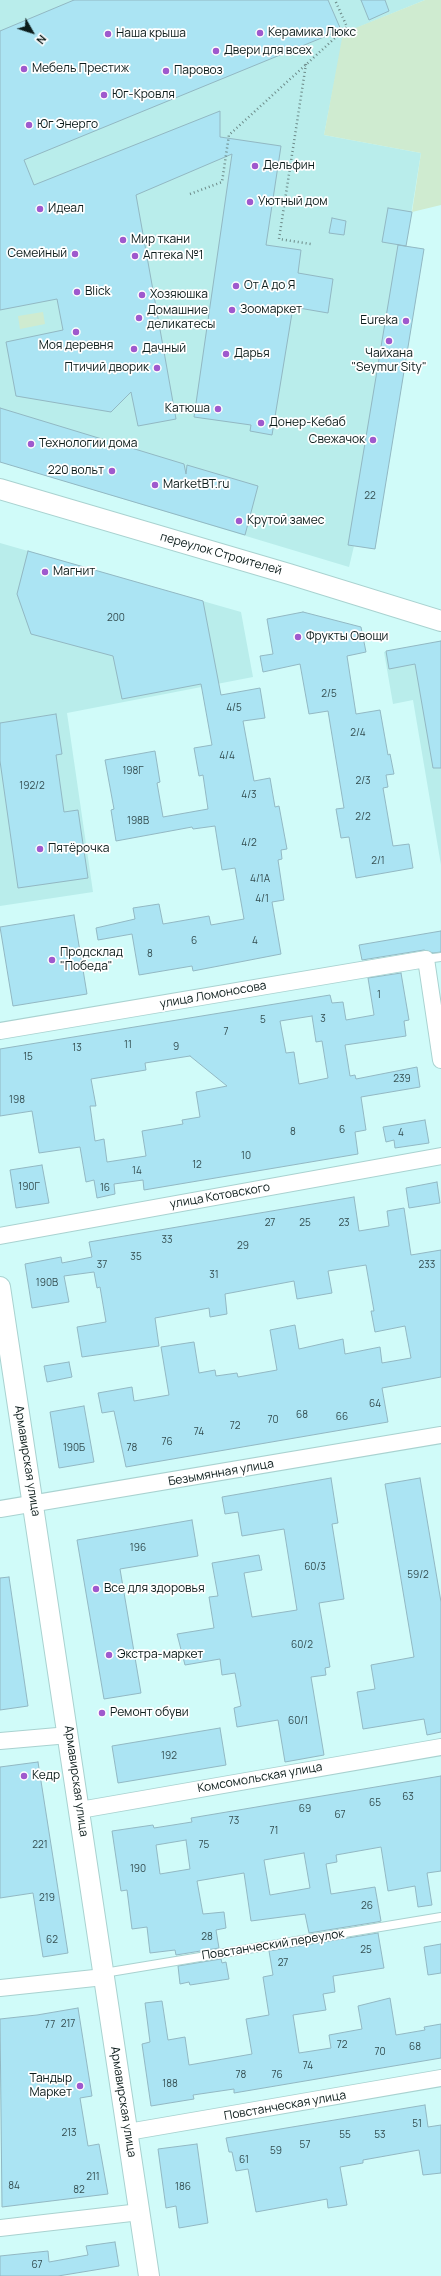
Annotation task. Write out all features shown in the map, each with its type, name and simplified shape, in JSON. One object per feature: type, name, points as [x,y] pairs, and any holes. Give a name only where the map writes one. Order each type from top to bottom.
[{"type":"street","name":"переулок Строителей","points":[[0,489],[283,572],[441,621]]},
{"type":"street","name":"улица Ломоносова","points":[[0,1032],[434,958]]},
{"type":"street","points":[[434,958],[441,1060]]},
{"type":"street","name":"улица Котовского","points":[[0,1236],[441,1156]]},
{"type":"street","name":"Армавирская улица","points":[[0,1287],[69,1735],[149,2276]]},
{"type":"street","name":"Безымянная улица","points":[[0,1509],[34,1505],[441,1435]]},
{"type":"street","points":[[0,1742],[69,1735]]},
{"type":"street","name":"Комсомольская улица","points":[[80,1810],[441,1747]]},
{"type":"street","points":[[0,1988],[104,1975]]},
{"type":"street","name":"Повстанческая улица","points":[[128,2132],[441,2078]]},
{"type":"street","points":[[0,2228],[140,2212]]},
{"type":"lane","name":"Повстанческий переулок","points":[[104,1975],[441,1916]]},
{"type":"path","points":[[190,194],[222,182],[229,135],[347,27],[335,0]]},
{"type":"path","points":[[306,64],[279,239],[311,244]]},
{"type":"shaded area","points":[[0,0],[425,0],[344,33],[324,135],[421,153],[406,246],[424,249],[375,549],[354,546],[349,567],[0,462]]},
{"type":"shaded area","points":[[0,543],[241,612],[253,677],[67,713],[93,892],[0,906]]},
{"type":"shaded area","points":[[441,641],[441,865],[413,700],[393,704],[384,652]]},
{"type":"green space","points":[[425,0],[441,0],[441,205],[412,212],[421,153],[324,135],[343,33]]},
{"type":"green space","points":[[43,312],[45,324],[20,329],[18,316]]},
{"type":"building","points":[[74,0],[328,0],[341,30],[24,160],[34,185],[220,111],[220,137],[281,146],[266,245],[301,250],[298,273],[333,279],[328,313],[293,307],[272,435],[250,431],[251,425],[194,417],[232,154],[136,195],[176,419],[138,426],[131,392],[111,412],[16,396],[6,342],[63,330],[57,299],[0,310],[0,31]]},
{"type":"building","points":[[361,0],[385,0],[389,11],[369,20]]},
{"type":"building","points":[[388,208],[412,212],[406,246],[382,242]]},
{"type":"building","points":[[332,218],[346,221],[344,235],[329,233]]},
{"type":"building","points":[[398,245],[424,249],[375,549],[348,545]]},
{"type":"building","points":[[0,408],[184,464],[186,474],[187,465],[258,486],[245,535],[0,462]]},
{"type":"building","points":[[28,551],[203,601],[221,695],[260,688],[265,718],[243,721],[254,781],[270,778],[275,807],[279,806],[287,849],[281,850],[282,859],[278,860],[284,900],[272,902],[281,954],[193,971],[192,966],[139,975],[132,934],[98,940],[96,928],[135,919],[133,908],[159,904],[163,924],[209,916],[211,925],[244,919],[235,868],[222,870],[215,826],[193,829],[192,827],[116,841],[111,810],[114,809],[105,760],[155,751],[160,782],[157,783],[163,817],[208,809],[203,775],[199,776],[194,748],[212,745],[201,684],[122,699],[113,656],[31,634],[17,594]]},
{"type":"building","points":[[303,612],[361,627],[366,652],[347,656],[356,714],[380,710],[388,755],[390,754],[394,774],[386,775],[388,787],[383,788],[393,846],[409,844],[413,868],[356,878],[349,837],[341,838],[336,809],[344,808],[328,711],[309,714],[300,664],[263,672],[260,656],[273,654],[267,619]]},
{"type":"building","points":[[441,641],[441,768],[433,768],[415,664],[389,669],[386,651]]},
{"type":"building","points":[[56,714],[62,754],[56,755],[64,812],[78,810],[88,878],[18,888],[0,761],[0,723]]},
{"type":"building","points":[[74,915],[87,994],[13,1006],[0,927]]},
{"type":"building","points":[[441,931],[441,952],[433,953],[424,950],[362,960],[359,945]]},
{"type":"building","points":[[401,973],[409,1020],[404,1021],[406,1036],[345,1045],[350,1076],[355,1075],[356,1079],[417,1067],[420,1087],[361,1097],[366,1130],[355,1132],[358,1154],[144,1190],[143,1180],[114,1184],[115,1194],[97,1198],[94,1180],[86,1182],[80,1147],[39,1153],[32,1111],[0,1116],[0,1049],[330,995],[332,1003],[343,1002],[346,1020],[374,1015],[368,978]],"holes":[[[312,1016],[316,1042],[322,1041],[328,1078],[299,1084],[294,1052],[286,1053],[280,1021]],[[190,1056],[227,1086],[196,1092],[200,1117],[182,1120],[183,1124],[142,1131],[146,1156],[107,1162],[104,1139],[95,1141],[90,1106],[96,1106],[91,1079],[146,1070],[145,1063]]]},
{"type":"building","points":[[425,1120],[429,1143],[395,1148],[394,1140],[386,1142],[383,1127]]},
{"type":"building","points":[[42,1165],[49,1203],[16,1208],[10,1170]]},
{"type":"building","points":[[437,1182],[440,1203],[409,1208],[406,1188]]},
{"type":"building","points":[[354,1197],[359,1231],[389,1226],[387,1211],[404,1208],[411,1255],[441,1250],[441,1377],[382,1388],[388,1422],[126,1467],[114,1411],[102,1413],[98,1393],[132,1387],[134,1401],[169,1395],[161,1347],[194,1342],[199,1373],[215,1370],[216,1376],[237,1373],[238,1377],[277,1370],[270,1330],[295,1325],[299,1349],[343,1339],[345,1354],[380,1347],[382,1363],[411,1358],[405,1326],[375,1332],[371,1311],[374,1311],[366,1265],[328,1271],[332,1293],[297,1299],[294,1281],[225,1294],[227,1314],[210,1317],[209,1308],[155,1318],[159,1346],[82,1357],[77,1327],[106,1322],[100,1287],[97,1288],[94,1272],[64,1276],[69,1302],[32,1308],[25,1264],[61,1257],[62,1263],[92,1257],[89,1242]]},
{"type":"building","points":[[69,1362],[72,1377],[47,1382],[44,1366]]},
{"type":"building","points":[[84,1406],[94,1462],[59,1468],[50,1412]]},
{"type":"building","points":[[331,1478],[338,1523],[332,1524],[344,1599],[319,1603],[330,1667],[325,1668],[326,1675],[311,1677],[324,1755],[285,1762],[278,1720],[237,1727],[234,1708],[241,1706],[235,1673],[222,1675],[220,1659],[185,1665],[177,1634],[214,1628],[209,1597],[218,1596],[212,1563],[259,1555],[262,1570],[244,1573],[252,1617],[297,1610],[284,1529],[242,1536],[238,1512],[225,1514],[222,1497]]},
{"type":"building","points":[[420,1478],[441,1602],[441,1732],[427,1735],[424,1719],[363,1729],[357,1692],[375,1689],[371,1665],[414,1657],[385,1484]]},
{"type":"building","points":[[192,1520],[198,1556],[120,1569],[141,1693],[104,1699],[77,1540]]},
{"type":"building","points":[[9,1577],[28,1706],[0,1710],[0,1578]]},
{"type":"building","points":[[220,1728],[226,1765],[118,1783],[112,1746]]},
{"type":"building","points":[[38,1762],[68,1953],[43,1957],[33,1893],[0,1898],[0,1767]]},
{"type":"building","points":[[441,1776],[441,1871],[427,1873],[432,1905],[418,1907],[415,1886],[388,1891],[381,1847],[336,1855],[337,1862],[326,1864],[331,1894],[375,1887],[381,1921],[309,1933],[305,1914],[251,1921],[244,1873],[197,1881],[203,1914],[224,1912],[226,1928],[216,1930],[219,1948],[176,1955],[175,1950],[150,1953],[147,1927],[132,1929],[127,1890],[121,1891],[112,1831],[153,1825],[154,1828],[192,1822],[191,1818]],"holes":[[[186,1840],[190,1869],[160,1874],[156,1845]],[[304,1853],[310,1888],[270,1895],[264,1860]]]},
{"type":"building","points":[[378,1933],[384,1968],[333,1976],[335,1992],[323,1994],[326,2010],[293,2015],[299,2053],[331,2048],[329,2035],[362,2029],[358,2006],[390,1998],[396,2035],[425,2030],[424,2027],[441,2024],[441,2058],[234,2093],[234,2089],[193,2095],[194,2099],[151,2106],[142,2044],[150,2042],[145,2003],[162,2001],[168,2040],[185,2037],[189,2065],[252,2054],[246,2019],[269,2015],[263,1977],[273,1975],[269,1951]]},
{"type":"building","points":[[441,1944],[441,1973],[428,1975],[424,1947]]},
{"type":"building","points":[[221,1959],[222,1963],[226,1962],[229,1979],[190,1985],[189,1982],[180,1984],[178,1966]]},
{"type":"building","points":[[78,2008],[92,2096],[80,2098],[88,2146],[99,2144],[108,2194],[2,2207],[0,2019],[37,2015]]},
{"type":"building","points":[[425,2105],[428,2127],[441,2125],[441,2173],[423,2175],[419,2150],[363,2160],[363,2163],[340,2167],[347,2205],[328,2208],[327,2199],[256,2212],[248,2169],[236,2171],[232,2152],[229,2152],[226,2138]]},
{"type":"building","points":[[197,2144],[208,2223],[179,2228],[176,2206],[166,2208],[158,2149]]},
{"type":"building","points":[[115,2242],[119,2266],[58,2276],[0,2276],[0,2256],[48,2251],[49,2262],[88,2255],[86,2246]]},
{"type":"place","name":"Керамика Люкс","points":[[260,33]]},
{"type":"place","name":"Наша крыша","points":[[108,34]]},
{"type":"place","name":"Двери для всех","points":[[216,51]]},
{"type":"place","name":"Мебель Престиж","points":[[24,69]]},
{"type":"place","name":"Паровоз","points":[[166,71]]},
{"type":"place","name":"Юг-Кровля","points":[[104,95]]},
{"type":"place","name":"Юг Энерго","points":[[29,125]]},
{"type":"place","name":"Дельфин","points":[[255,166]]},
{"type":"place","name":"Уютный дом","points":[[250,202]]},
{"type":"place","name":"Идеал","points":[[40,209]]},
{"type":"place","name":"Мир ткани","points":[[123,240]]},
{"type":"place","name":"Семейный","points":[[75,254]]},
{"type":"place","name":"Аптека №1","points":[[135,256]]},
{"type":"place","name":"От А до Я","points":[[236,286]]},
{"type":"place","name":"Blick","points":[[77,292]]},
{"type":"place","name":"Хозяюшка","points":[[142,295]]},
{"type":"place","name":"Зоомаркет","points":[[232,310]]},
{"type":"place","name":"Домашние деликатесы","points":[[139,318]]},
{"type":"place","name":"Eureka","points":[[406,321]]},
{"type":"place","name":"Моя деревня","points":[[76,332]]},
{"type":"place","name":"Чайхана \"Seymur Sity\"","points":[[389,341]]},
{"type":"place","name":"Дачный","points":[[134,349]]},
{"type":"place","name":"Дарья","points":[[226,354]]},
{"type":"place","name":"Птичий дворик","points":[[157,368]]},
{"type":"place","name":"Катюша","points":[[218,409]]},
{"type":"place","name":"Донер-Кебаб","points":[[261,423]]},
{"type":"place","name":"Свежачок","points":[[373,440]]},
{"type":"place","name":"Технологии дома","points":[[31,444]]},
{"type":"place","name":"220 вольт","points":[[112,471]]},
{"type":"place","name":"MarketBT.ru","points":[[155,485]]},
{"type":"place","name":"Крутой замес","points":[[239,521]]},
{"type":"place","name":"Магнит","points":[[45,572]]},
{"type":"place","name":"Фрукты Овощи","points":[[298,637]]},
{"type":"place","name":"Пятёрочка","points":[[40,849]]},
{"type":"place","name":"Продсклад \"Победа\"","points":[[52,960]]},
{"type":"place","name":"Все для здоровья","points":[[96,1589]]},
{"type":"place","name":"Экстра-маркет","points":[[109,1655]]},
{"type":"place","name":"Ремонт обуви","points":[[102,1713]]},
{"type":"place","name":"Кедр","points":[[24,1776]]},
{"type":"place","name":"Тандыр Маркет","points":[[80,2086]]}]
